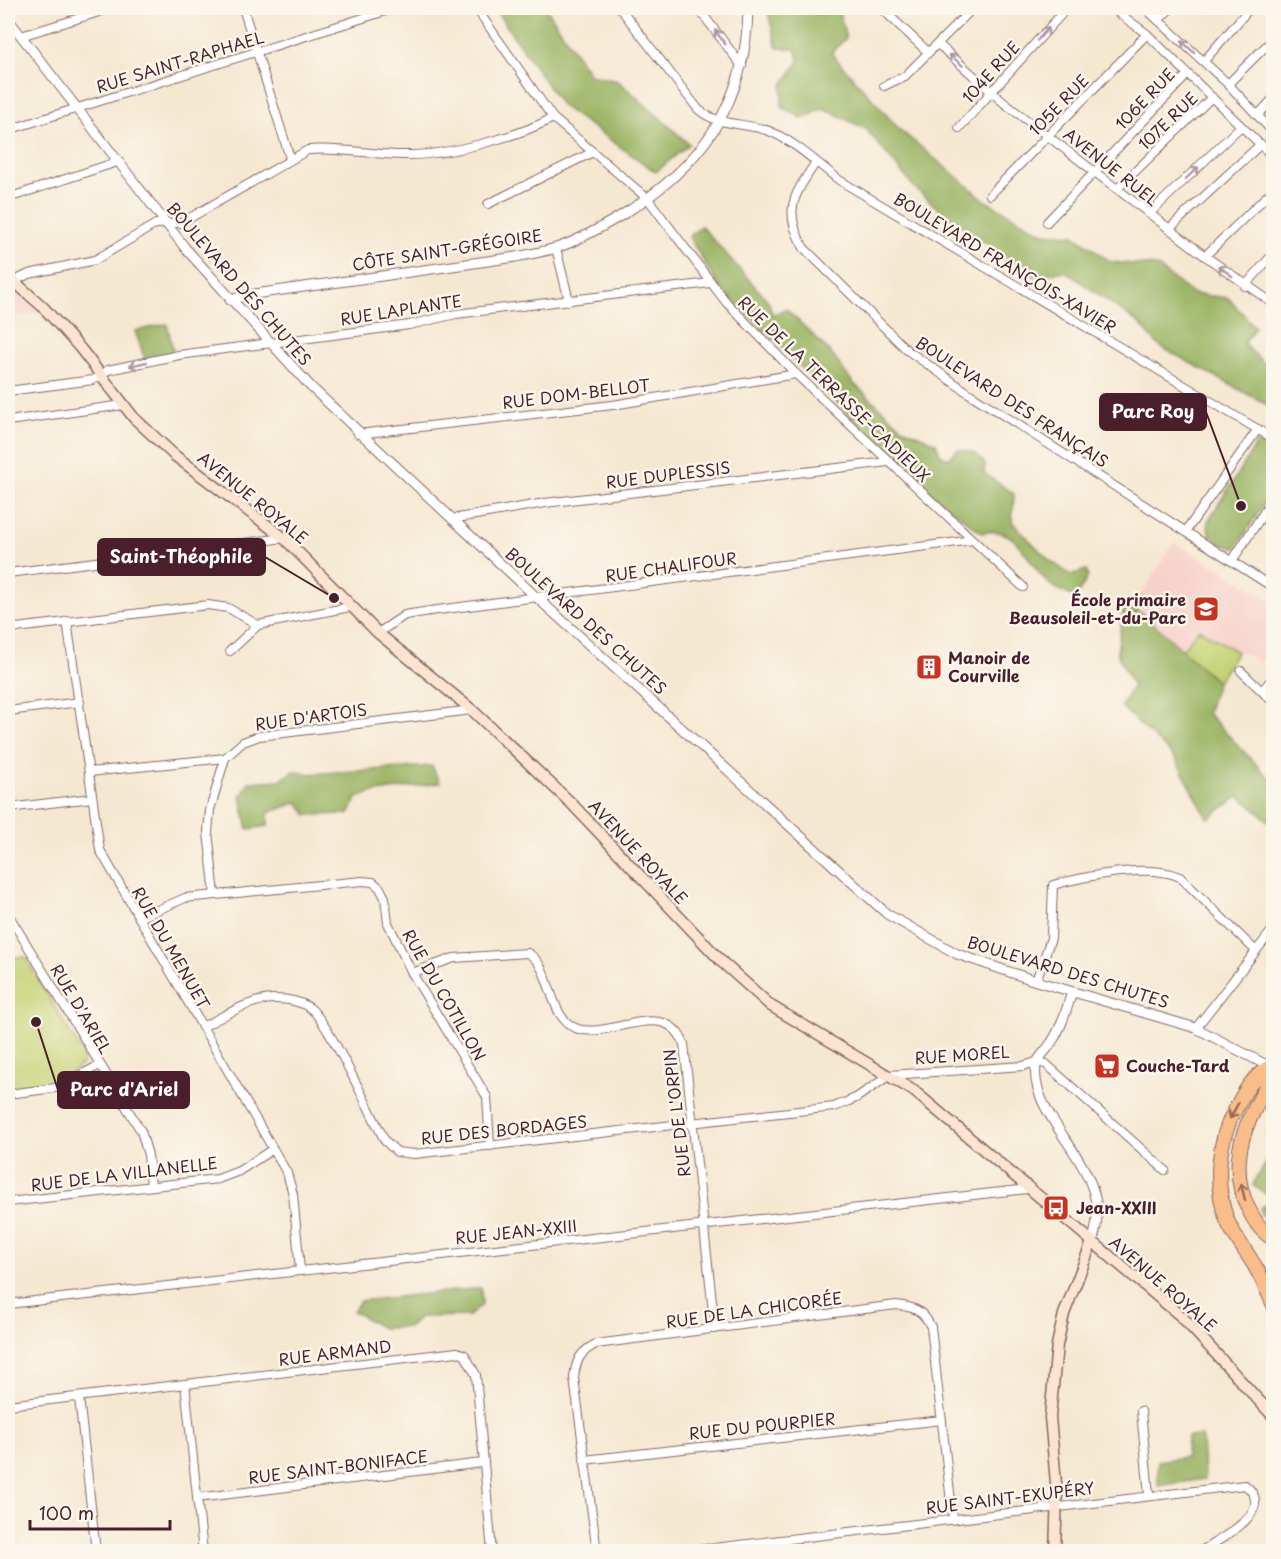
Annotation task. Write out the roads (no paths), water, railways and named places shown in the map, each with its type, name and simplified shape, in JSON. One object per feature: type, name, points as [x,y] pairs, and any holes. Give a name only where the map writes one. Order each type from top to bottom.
[{"type":"highway","points":[[1272,1066],[1269,1083],[1250,1117],[1242,1139],[1238,1164],[1242,1196],[1255,1222],[1274,1239]]},
{"type":"highway","points":[[1272,1066],[1256,1075],[1231,1117],[1224,1134],[1219,1176],[1221,1198],[1228,1222],[1258,1271],[1274,1305]]},
{"type":"main road","name":"AVENUE ROYALE","points":[[10,279],[43,307],[80,348],[123,405],[174,455],[284,538],[378,633],[472,710],[571,803],[723,963],[771,1006],[914,1091],[1182,1318],[1274,1417]]},
{"type":"main road","points":[[1055,1551],[1057,1494],[1050,1417],[1057,1345],[1068,1303],[1092,1242]]},
{"type":"street","points":[[21,36],[112,8]]},
{"type":"street","points":[[243,8],[290,158]]},
{"type":"street","name":"RUE SAINT-RAPHAEL","points":[[8,130],[395,8]]},
{"type":"street","name":"RUE DE LA TERRASSE-CADIEUX","points":[[476,8],[553,118],[648,199],[710,283],[795,374],[1023,587]]},
{"type":"street","points":[[620,8],[698,109],[709,119],[720,122]]},
{"type":"street","points":[[698,8],[742,66]]},
{"type":"street","name":"CÔTE SAINT-GRÉGOIRE","points":[[230,300],[247,295],[516,256],[556,248],[607,224],[648,199],[696,157],[720,122],[742,66],[748,36],[748,8]]},
{"type":"street","points":[[881,8],[928,52]]},
{"type":"street","points":[[884,86],[905,76],[973,8]]},
{"type":"street","name":"104E RUE","points":[[959,128],[1067,8]]},
{"type":"street","points":[[1112,8],[1147,34],[1274,158]]},
{"type":"street","points":[[1145,8],[1228,84],[1274,133]]},
{"type":"street","points":[[1158,20],[1171,8]]},
{"type":"street","points":[[1204,61],[1250,8]]},
{"type":"street","name":"BOULEVARD DES CHUTES","points":[[8,19],[117,162],[230,300],[358,434],[887,914],[957,954],[1036,981],[1196,1028],[1272,1066]]},
{"type":"street","name":"105E RUE","points":[[990,195],[1147,34]]},
{"type":"street","points":[[1228,84],[1274,38]]},
{"type":"street","name":"AVENUE RUEL","points":[[938,44],[991,91],[1149,214],[1245,286],[1274,304]]},
{"type":"street","name":"106E RUE","points":[[1047,222],[1094,170],[1188,74]]},
{"type":"street","name":"107E RUE","points":[[1118,188],[1212,97]]},
{"type":"street","points":[[1258,115],[1274,98]]},
{"type":"street","points":[[10,279],[95,260],[156,225],[182,223],[290,158],[308,150],[325,149],[407,156],[450,150],[529,130],[553,118]]},
{"type":"street","name":"BOULEVARD FRANÇOIS-XAVIER","points":[[720,122],[767,130],[780,136],[839,180],[1274,439]]},
{"type":"street","points":[[1149,214],[1241,126]]},
{"type":"street","points":[[1169,229],[1261,144]]},
{"type":"street","points":[[488,204],[593,152]]},
{"type":"street","points":[[8,198],[117,162]]},
{"type":"street","name":"BOULEVARD DES FRANÇAIS","points":[[816,162],[797,190],[791,212],[793,230],[812,256],[907,350],[970,394],[1274,588]]},
{"type":"street","points":[[1205,256],[1274,189]]},
{"type":"street","points":[[556,248],[569,302]]},
{"type":"street","points":[[1245,286],[1274,253]]},
{"type":"street","name":"RUE LAPLANTE","points":[[8,391],[93,380],[108,370],[179,355],[410,325],[456,314],[710,283]]},
{"type":"street","name":"RUE DOM-BELLOT","points":[[358,434],[613,405],[795,374]]},
{"type":"street","points":[[8,421],[123,405]]},
{"type":"street","points":[[1186,531],[1258,429]]},
{"type":"street","name":"RUE DUPLESSIS","points":[[452,519],[545,503],[888,462]]},
{"type":"street","points":[[1232,561],[1274,497]]},
{"type":"street","points":[[8,573],[284,538]]},
{"type":"street","name":"RUE CHALIFOUR","points":[[378,633],[405,615],[534,595],[551,597],[973,540]]},
{"type":"street","points":[[8,629],[207,605],[228,608],[258,625]]},
{"type":"street","points":[[230,651],[258,625],[350,607]]},
{"type":"street","name":"RUE DU MENUET","points":[[67,621],[100,850],[287,1173],[293,1194],[300,1270]]},
{"type":"street","points":[[1240,671],[1274,703]]},
{"type":"street","points":[[1262,691],[1274,676]]},
{"type":"street","points":[[8,711],[80,702]]},
{"type":"street","name":"RUE D'ARTOIS","points":[[225,758],[243,742],[259,736],[472,710]]},
{"type":"street","points":[[89,772],[225,758],[210,810],[208,832],[215,895]]},
{"type":"street","points":[[8,808],[92,798]]},
{"type":"street","points":[[1036,981],[1051,938],[1053,885],[1071,880],[1155,870],[1169,872],[1180,877],[1255,950]]},
{"type":"street","name":"RUE DU COTILLON","points":[[139,918],[171,903],[215,895],[373,882],[380,888],[385,898],[388,923],[412,973],[487,1097],[490,1146]]},
{"type":"street","name":"RUE D'ARIEL","points":[[8,914],[141,1131],[148,1155],[151,1186]]},
{"type":"street","points":[[1196,1028],[1274,928]]},
{"type":"street","name":"RUE DE L'ORPIN","points":[[412,973],[454,958],[528,953],[536,958],[542,967],[558,1008],[567,1022],[578,1029],[645,1022],[670,1025],[679,1032],[684,1044],[715,1329]]},
{"type":"street","points":[[1072,992],[1060,1030],[1036,1062],[1036,1082],[1047,1107],[1087,1173],[1099,1216],[1092,1242]]},
{"type":"street","name":"RUE DES BORDAGES","points":[[202,1027],[249,1004],[273,999],[295,1001],[312,1009],[329,1035],[385,1141],[397,1152],[414,1154],[834,1107],[856,1098],[890,1075]]},
{"type":"street","points":[[1036,1062],[1047,1064],[1165,1170]]},
{"type":"street","name":"RUE MOREL","points":[[890,1075],[1023,1066],[1036,1062]]},
{"type":"street","points":[[8,1094],[55,1089],[100,1065]]},
{"type":"street","name":"RUE DE LA VILLANELLE","points":[[8,1202],[218,1179],[239,1171],[273,1149]]},
{"type":"street","name":"RUE JEAN-XXIII","points":[[8,1304],[1027,1189]]},
{"type":"street","name":"RUE DE LA CHICORÉE","points":[[597,1551],[574,1378],[576,1361],[584,1350],[596,1344],[896,1305],[913,1307],[925,1314],[931,1327],[953,1519]]},
{"type":"street","name":"RUE ARMAND","points":[[8,1405],[457,1352],[465,1354],[476,1375],[482,1463],[492,1551]]},
{"type":"street","points":[[185,1384],[203,1551]]},
{"type":"street","points":[[79,1397],[96,1551]]},
{"type":"street","points":[[1141,1411],[1139,1420],[1149,1495]]},
{"type":"street","name":"RUE DU POURPIER","points":[[584,1460],[942,1420]]},
{"type":"street","name":"RUE SAINT-BONIFACE","points":[[197,1498],[482,1463]]},
{"type":"street","name":"RUE SAINT-EXUPÉRY","points":[[680,1551],[1233,1485],[1245,1485],[1253,1491],[1254,1509],[1248,1521],[1200,1551]]},
{"type":"place","name":"Parc Roy","points":[[1241,506]]},
{"type":"place","name":"Saint-Théophile","points":[[334,598]]},
{"type":"place","name":"École primaire Beausoleil-et-du-Parc","points":[[1206,609]]},
{"type":"place","name":"Manoir de Courville","points":[[929,667]]},
{"type":"place","name":"Parc d'Ariel","points":[[36,1022]]},
{"type":"place","name":"Couche-Tard","points":[[1107,1066]]},
{"type":"place","name":"Jean-XXIII","points":[[1056,1208]]}]
